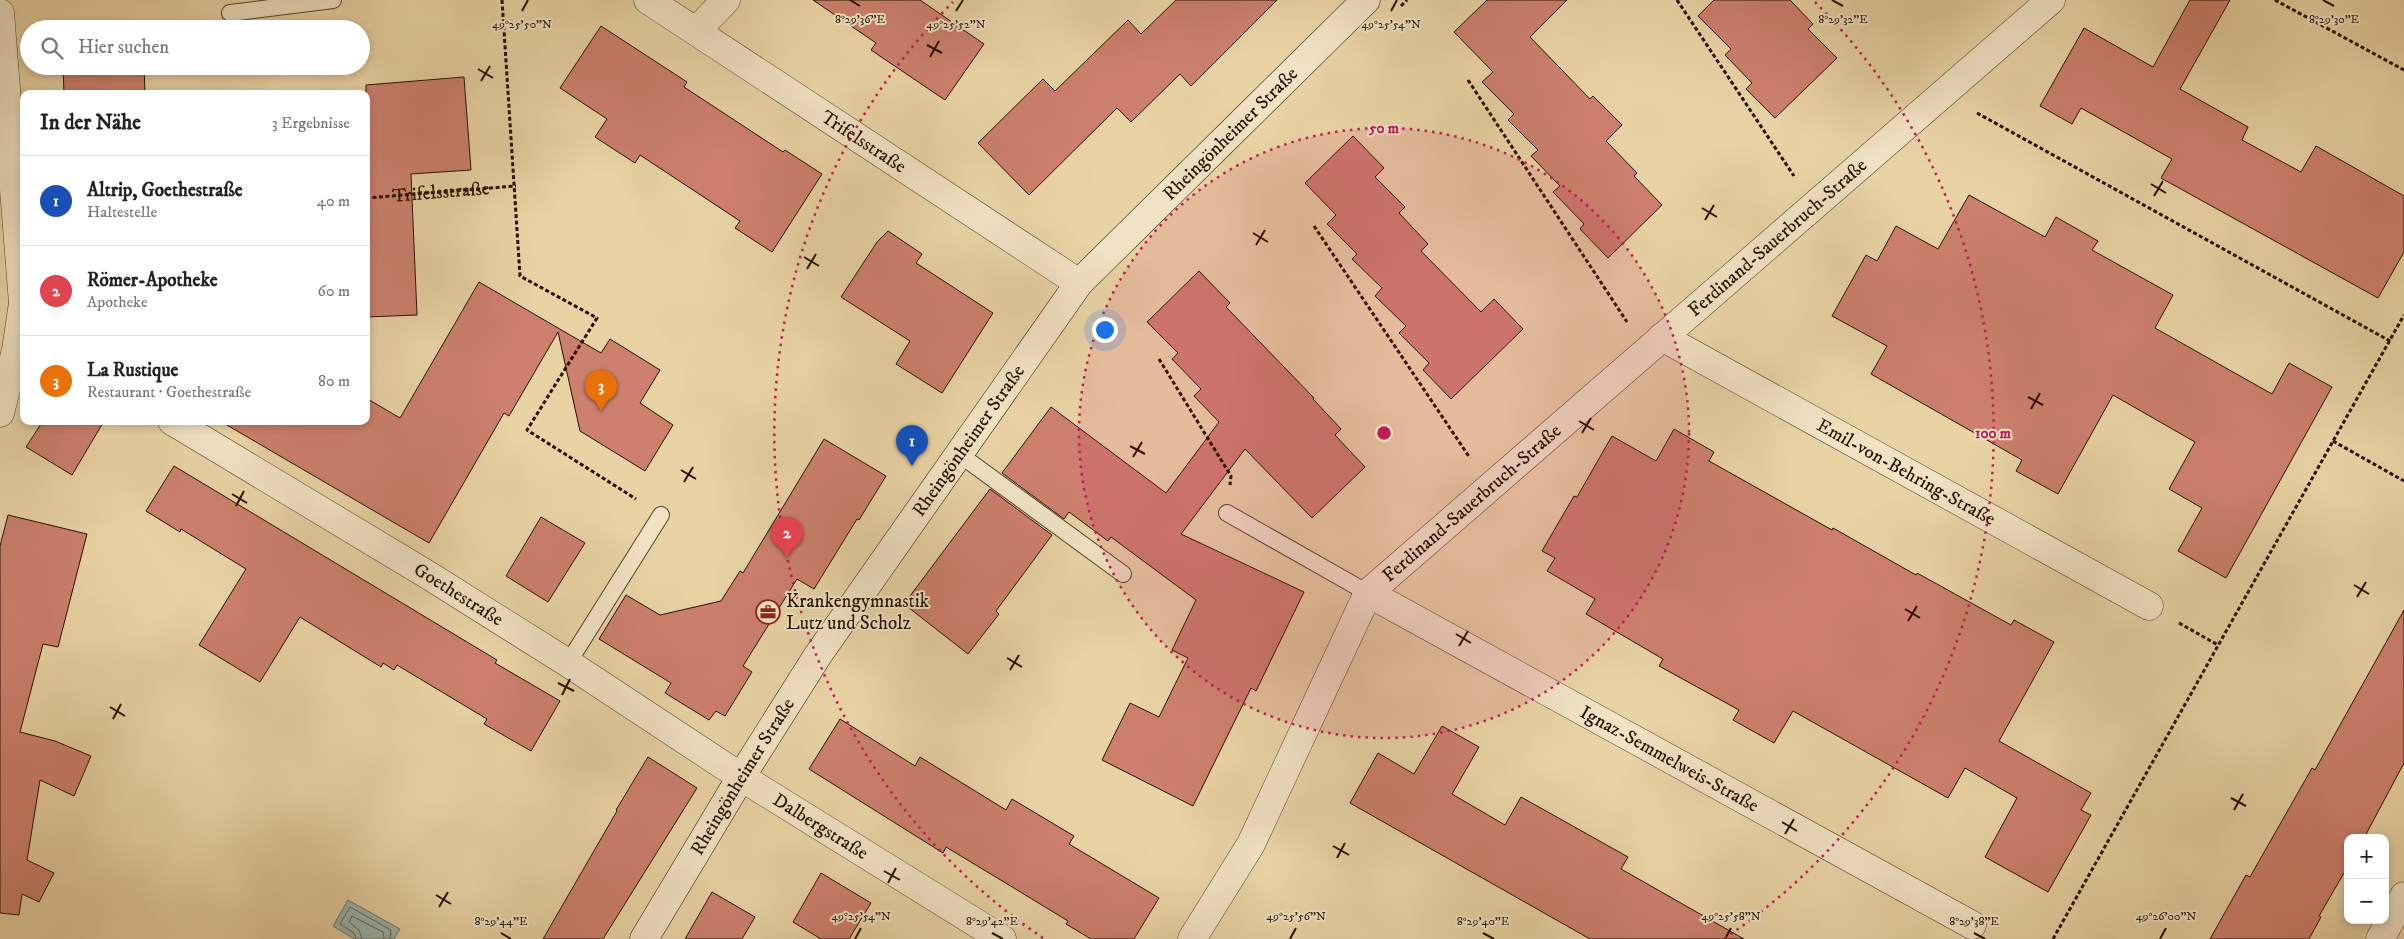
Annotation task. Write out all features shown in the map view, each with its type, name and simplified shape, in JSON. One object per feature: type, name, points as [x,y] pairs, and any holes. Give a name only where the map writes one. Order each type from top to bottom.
[{"type":"street","name":"Trifelsstraße","points":[[648,0],[1079,283]]},
{"type":"street","points":[[696,31],[726,0]]},
{"type":"street","name":"Rheingönheimer Straße","points":[[644,939],[741,777],[818,655],[1079,283],[1366,0]]},
{"type":"street","name":"Ferdinand-Sauerbruch-Straße","points":[[1192,939],[1251,844],[1368,593],[2051,0]]},
{"type":"street","points":[[0,13],[20,265]]},
{"type":"street","points":[[0,413],[20,317]]},
{"type":"street","name":"Emil-von-Behring-Straße","points":[[1654,344],[2149,606]]},
{"type":"street","name":"Goethestraße","points":[[179,425],[428,575],[568,663],[741,777]]},
{"type":"street","name":"Ignaz-Semmelweis-Straße","points":[[1368,593],[1972,924]]},
{"type":"street","name":"Dalbergstraße","points":[[741,777],[1002,939]]},
{"type":"street","points":[[2380,939],[2404,896]]},
{"type":"lane","points":[[230,12],[333,0]]},
{"type":"lane","points":[[959,454],[1123,574]]},
{"type":"lane","points":[[1227,513],[1368,593]]},
{"type":"lane","points":[[568,663],[660,515]]},
{"type":"path","name":"Trifelsstraße","points":[[502,0],[516,186],[520,276],[597,318],[527,430],[660,515]]},
{"type":"path","points":[[1400,7],[1407,0]]},
{"type":"path","points":[[1677,0],[1814,206]]},
{"type":"path","points":[[2275,0],[2404,70]]},
{"type":"path","points":[[1468,80],[1654,344]]},
{"type":"path","points":[[1943,94],[2390,341]]},
{"type":"path","name":"Trifelsstraße","points":[[370,198],[516,186]]},
{"type":"path","points":[[1314,226],[1489,488]]},
{"type":"path","points":[[2052,939],[2404,315]]},
{"type":"path","points":[[1159,359],[1231,476],[1227,513]]},
{"type":"path","points":[[2333,441],[2404,481]]},
{"type":"path","points":[[2149,606],[2218,645]]},
{"type":"water","points":[[348,900],[400,929],[394,939],[354,939],[333,926]]},
{"type":"building","points":[[813,0],[920,0],[984,44],[945,100],[871,50],[876,43]]},
{"type":"building","points":[[1176,0],[1277,0],[1191,86],[1180,74],[1131,122],[1117,108],[1029,195],[978,143],[1043,79],[1055,91],[1128,20],[1141,34]]},
{"type":"building","points":[[1487,0],[1567,0],[1530,37],[1590,99],[1593,96],[1622,125],[1606,141],[1637,173],[1634,176],[1662,205],[1608,258],[1580,229],[1584,224],[1553,192],[1560,186],[1531,156],[1538,150],[1508,120],[1514,114],[1482,82],[1493,72],[1454,32]]},
{"type":"building","points":[[1714,0],[1790,0],[1813,24],[1808,29],[1837,58],[1775,118],[1746,89],[1752,83],[1725,55],[1731,49],[1698,16]]},
{"type":"building","points":[[2190,0],[2230,0],[2180,89],[2248,127],[2242,140],[2301,172],[2316,146],[2404,196],[2404,252],[2378,298],[2161,178],[2172,159],[2081,108],[2072,124],[2040,106],[2084,28],[2153,67]]},
{"type":"building","points":[[601,26],[687,82],[684,87],[783,152],[785,150],[822,174],[772,252],[735,228],[740,221],[640,155],[635,163],[595,137],[607,119],[560,88]]},
{"type":"building","points":[[63,75],[144,75],[145,90],[64,90]]},
{"type":"building","points":[[464,77],[471,170],[411,174],[417,315],[370,317],[370,90],[366,90],[366,85]]},
{"type":"building","points":[[1353,136],[1384,168],[1375,177],[1405,207],[1399,213],[1428,244],[1421,251],[1481,312],[1494,299],[1523,329],[1451,399],[1423,370],[1429,363],[1399,333],[1406,326],[1375,296],[1382,288],[1352,259],[1357,254],[1327,224],[1336,215],[1305,183]]},
{"type":"building","points":[[1969,195],[2045,237],[2056,217],[2098,241],[2092,250],[2173,295],[2155,328],[2272,394],[2289,363],[2332,387],[2226,578],[2178,551],[2202,508],[2169,489],[2195,442],[2113,395],[2058,494],[2016,471],[2022,460],[1871,374],[1887,346],[1832,316],[1866,255],[1877,261],[1896,226],[1938,249]]},
{"type":"building","points":[[888,231],[922,254],[916,263],[993,313],[942,393],[896,364],[910,341],[841,297],[877,242]]},
{"type":"building","points":[[1199,271],[1230,303],[1226,307],[1314,398],[1341,429],[1335,435],[1365,467],[1312,518],[1245,449],[1181,534],[1304,592],[1256,691],[1251,688],[1193,806],[1102,760],[1130,703],[1159,717],[1188,658],[1172,650],[1196,600],[1111,537],[1108,541],[1069,512],[1064,519],[1002,473],[1051,407],[1166,493],[1219,422],[1194,396],[1201,389],[1172,359],[1178,353],[1147,322]]},
{"type":"building","points":[[479,282],[601,353],[610,339],[660,370],[640,403],[673,425],[645,471],[580,431],[558,332],[509,416],[504,413],[429,543],[227,425],[370,425],[370,400],[400,418]]},
{"type":"building","points":[[40,425],[102,425],[72,475],[26,447]]},
{"type":"building","points":[[1674,429],[1714,452],[1709,461],[1832,530],[1833,528],[1916,575],[1917,573],[2011,625],[2014,620],[2054,642],[1999,741],[2091,793],[2081,810],[2091,815],[2048,892],[1985,857],[2017,798],[1965,768],[1948,798],[1793,711],[1774,743],[1733,720],[1739,710],[1659,666],[1663,659],[1586,614],[1595,599],[1547,571],[1555,558],[1542,551],[1574,496],[1577,497],[1612,436],[1656,461]]},
{"type":"building","points":[[824,439],[886,476],[814,589],[797,579],[743,666],[752,672],[725,716],[716,711],[709,720],[665,693],[671,683],[599,639],[626,595],[660,615],[721,601],[740,571],[743,573]]},
{"type":"building","points":[[174,466],[497,660],[495,663],[560,701],[531,751],[484,724],[487,719],[397,665],[394,670],[383,663],[381,667],[300,617],[260,682],[199,645],[246,569],[181,529],[180,532],[146,511]]},
{"type":"building","points":[[990,489],[1052,535],[996,611],[999,614],[968,654],[904,604]]},
{"type":"building","points":[[8,515],[87,534],[58,647],[43,644],[20,732],[55,741],[91,756],[74,796],[40,780],[27,860],[54,873],[39,902],[22,894],[19,915],[0,913],[0,546]]},
{"type":"building","points":[[541,517],[585,543],[548,602],[506,576]]},
{"type":"building","points":[[2404,610],[2404,763],[2366,834],[2344,834],[2344,873],[2319,916],[2321,917],[2309,939],[2210,939],[2246,875],[2250,877],[2312,768],[2315,770]]},
{"type":"building","points":[[840,719],[915,766],[920,757],[1006,810],[1012,799],[1074,836],[1069,844],[1159,898],[1134,939],[1091,939],[1066,924],[1068,921],[946,847],[943,853],[809,769]]},
{"type":"building","points":[[1442,726],[1479,747],[1452,794],[1505,825],[1521,797],[1628,857],[1621,869],[1744,939],[1590,939],[1350,803],[1378,753],[1414,774]]},
{"type":"building","points":[[648,757],[697,788],[603,939],[543,939],[616,810]]},
{"type":"building","points":[[821,873],[871,903],[849,939],[821,939],[793,922]]},
{"type":"building","points":[[712,892],[755,917],[742,939],[685,939]]},
{"type":"place","name":"La Rustique","points":[[601,411]]},
{"type":"place","name":"Altrip, Goethestraße","points":[[912,466]]},
{"type":"place","name":"Römer-Apotheke","points":[[787,558]]},
{"type":"place","name":"Krankengymnastik Lutz und Scholz","points":[[768,612]]}]
